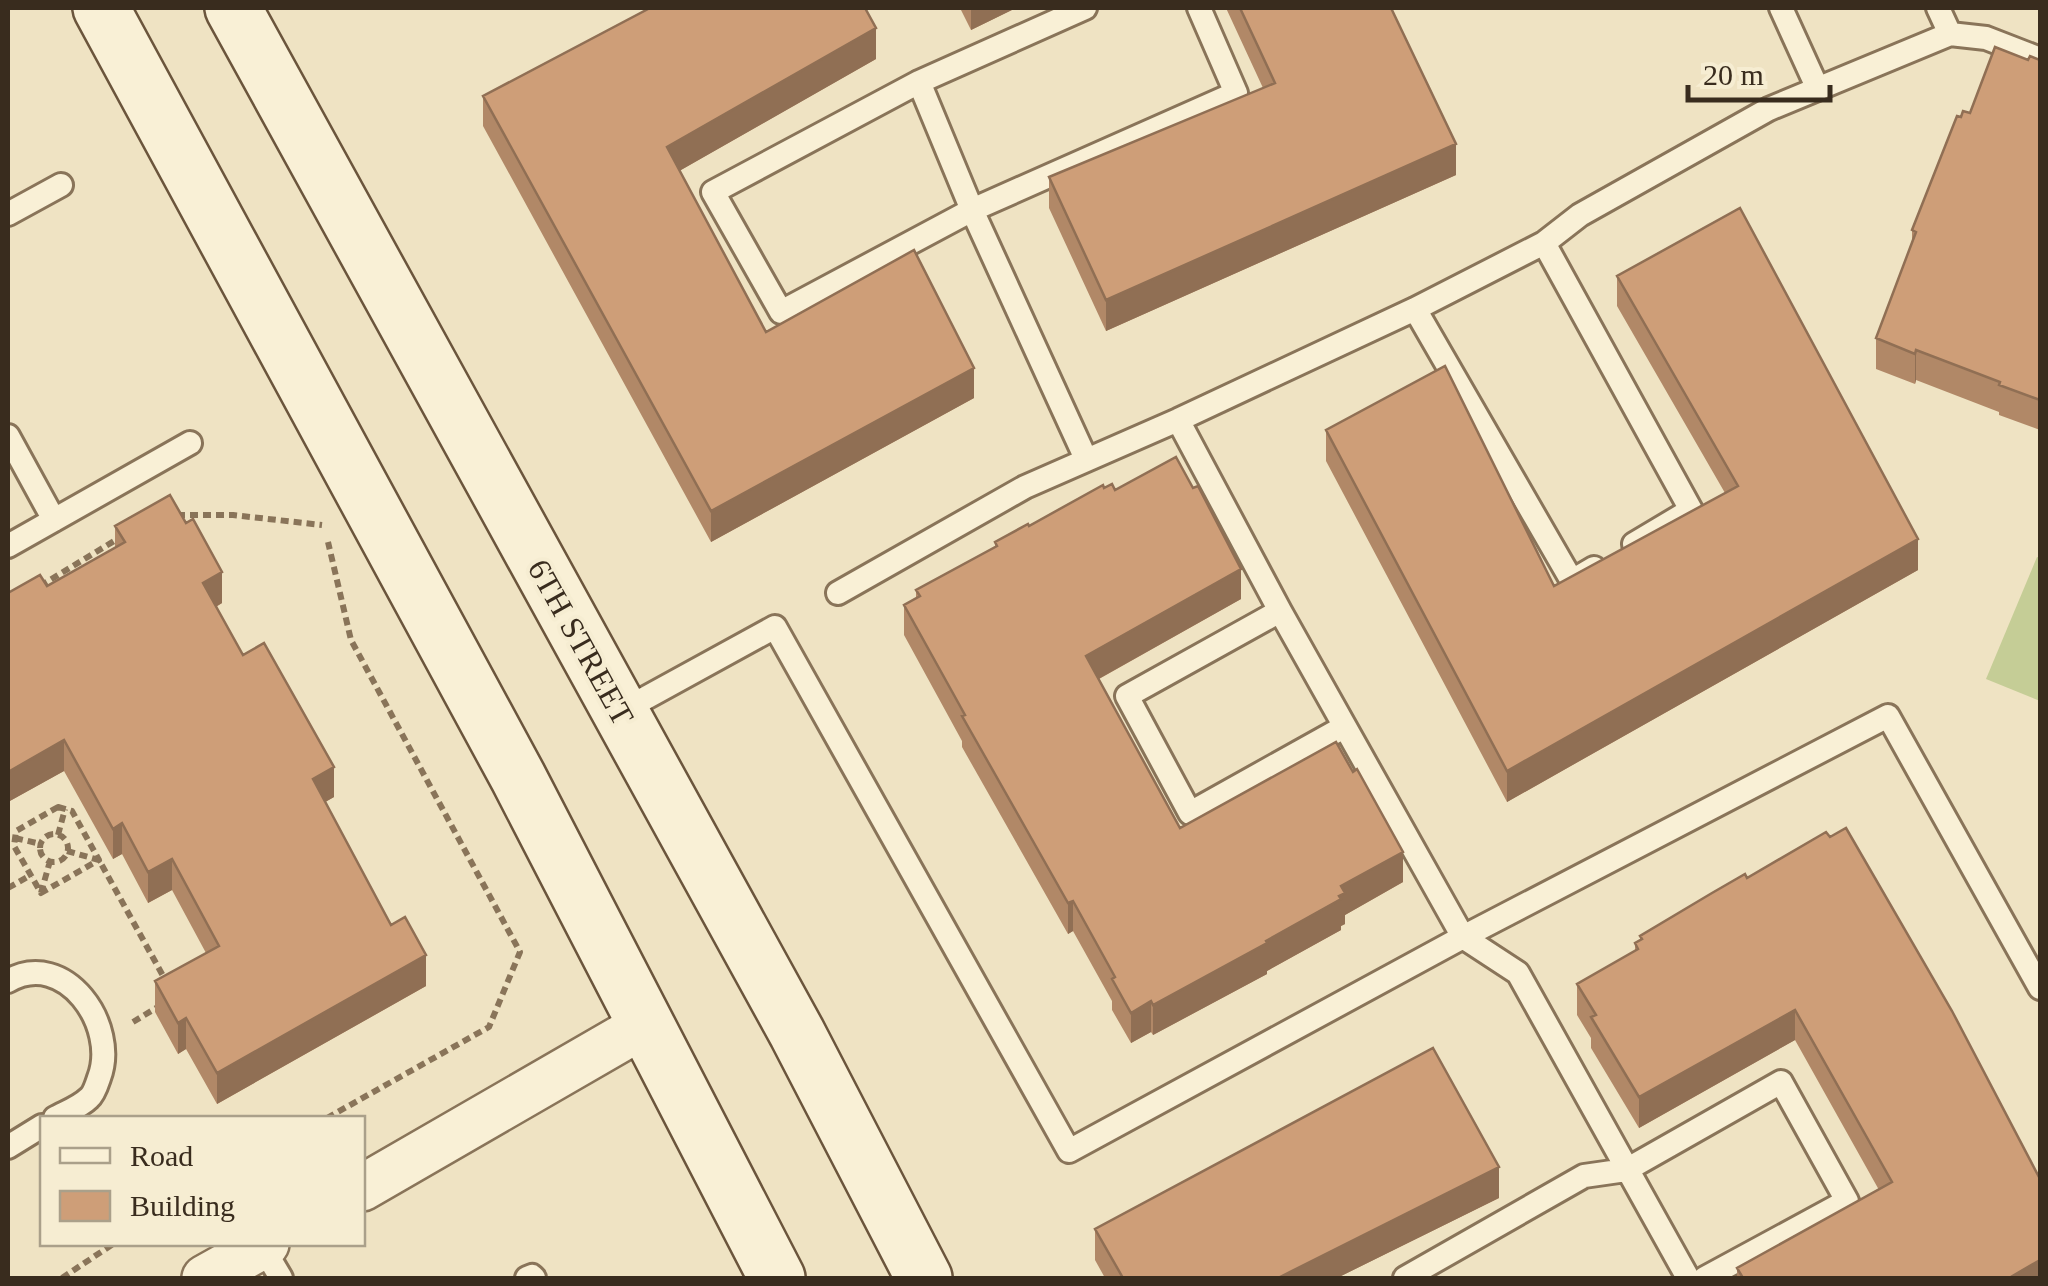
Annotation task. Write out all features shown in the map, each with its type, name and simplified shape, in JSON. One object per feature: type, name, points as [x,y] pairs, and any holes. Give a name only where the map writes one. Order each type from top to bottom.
[{"type":"main road","points":[[101,8],[500,742],[778,1278]]},
{"type":"main road","name":"6TH STREET","points":[[233,8],[797,1033],[924,1278]]},
{"type":"street","points":[[365,1186],[646,1024]]},
{"type":"street","points":[[205,1278],[270,1256]]},
{"type":"lane","points":[[1086,8],[919,82],[713,192],[781,312],[972,210],[1236,93],[1199,8]]},
{"type":"lane","points":[[1781,8],[1817,88]]},
{"type":"lane","points":[[1938,8],[1950,34]]},
{"type":"lane","points":[[838,593],[1025,487],[1415,309],[1544,242],[1580,215],[1770,108],[1950,34],[1986,38],[2040,58]]},
{"type":"lane","points":[[919,82],[972,210],[1086,459]]},
{"type":"lane","points":[[8,214],[61,185]]},
{"type":"lane","points":[[1415,309],[1572,581],[1691,510],[1544,242]]},
{"type":"lane","points":[[1178,420],[1463,937],[1518,973],[1688,1278]]},
{"type":"lane","points":[[8,436],[54,520]]},
{"type":"lane","points":[[8,546],[190,443]]},
{"type":"lane","points":[[1280,611],[1127,696],[1190,813],[1344,727]]},
{"type":"lane","points":[[620,712],[775,627],[1069,1151],[1463,937],[1888,716],[2040,988]]},
{"type":"lane","points":[[8,981],[21,973],[60,977],[96,1013],[106,1058],[92,1097],[59,1116]]},
{"type":"lane","points":[[1405,1278],[1584,1176],[1626,1170],[1781,1082],[1847,1201],[1705,1278]]},
{"type":"lane","points":[[8,1147],[40,1127]]},
{"type":"path","points":[[167,516],[232,515],[321,523],[350,640],[520,952],[490,1027],[331,1116]]},
{"type":"path","points":[[25,595],[132,531]]},
{"type":"path","points":[[41,893],[14,846],[16,831],[58,807],[72,811],[175,998],[102,1040]]},
{"type":"path","points":[[58,835],[65,809]]},
{"type":"path","points":[[50,835],[58,835],[67,843],[68,851],[60,860],[50,861],[41,852],[41,844],[50,835]]},
{"type":"path","points":[[15,838],[41,844]]},
{"type":"path","points":[[68,851],[99,860]]},
{"type":"path","points":[[41,893],[99,860]]},
{"type":"path","points":[[41,893],[50,861]]},
{"type":"path","points":[[8,888],[31,875]]},
{"type":"path","points":[[62,1278],[110,1246]]},
{"type":"green space","points":[[2037,557],[2040,558],[2040,701],[1986,679]]},
{"type":"building","points":[[650,8],[865,8],[876,28],[667,147],[766,332],[914,250],[974,368],[711,511],[483,96]]},
{"type":"building","points":[[1240,8],[1391,8],[1456,144],[1106,300],[1049,177],[1275,83]]},
{"type":"building","points":[[1995,47],[2028,60],[2030,56],[2040,60],[2040,400],[1876,338],[1916,232],[1912,230],[1957,116],[1961,117],[1963,111],[1970,113]]},
{"type":"building","points":[[1740,208],[1918,539],[1507,771],[1326,430],[1445,366],[1554,586],[1738,486],[1617,276]]},
{"type":"building","points":[[1176,457],[1193,488],[1198,486],[1241,569],[1086,656],[1180,828],[1336,742],[1353,772],[1357,769],[1403,852],[1341,886],[1345,893],[1339,896],[1341,899],[1267,943],[1131,1013],[1073,901],[1068,903],[904,605],[920,596],[916,590],[997,546],[995,542],[1028,524],[1103,485],[1104,488],[1112,484],[1115,490]]},
{"type":"building","points":[[170,495],[186,523],[193,519],[222,572],[203,583],[243,655],[264,643],[334,767],[313,779],[391,925],[405,917],[426,955],[217,1073],[186,1018],[178,1023],[155,981],[219,946],[172,859],[148,872],[122,823],[113,829],[64,740],[8,772],[8,593],[40,575],[47,586],[125,542],[115,526]]},
{"type":"building","points":[[1846,828],[1952,1011],[2040,1179],[2040,1260],[2009,1278],[1743,1278],[1737,1268],[1892,1182],[1795,1010],[1639,1097],[1591,1017],[1596,1015],[1577,984],[1638,949],[1635,943],[1642,939],[1640,936],[1712,893],[1745,874],[1747,878],[1826,832],[1830,837]]},
{"type":"building","points":[[1433,1048],[1499,1167],[1281,1278],[1123,1278],[1095,1229]]}]
